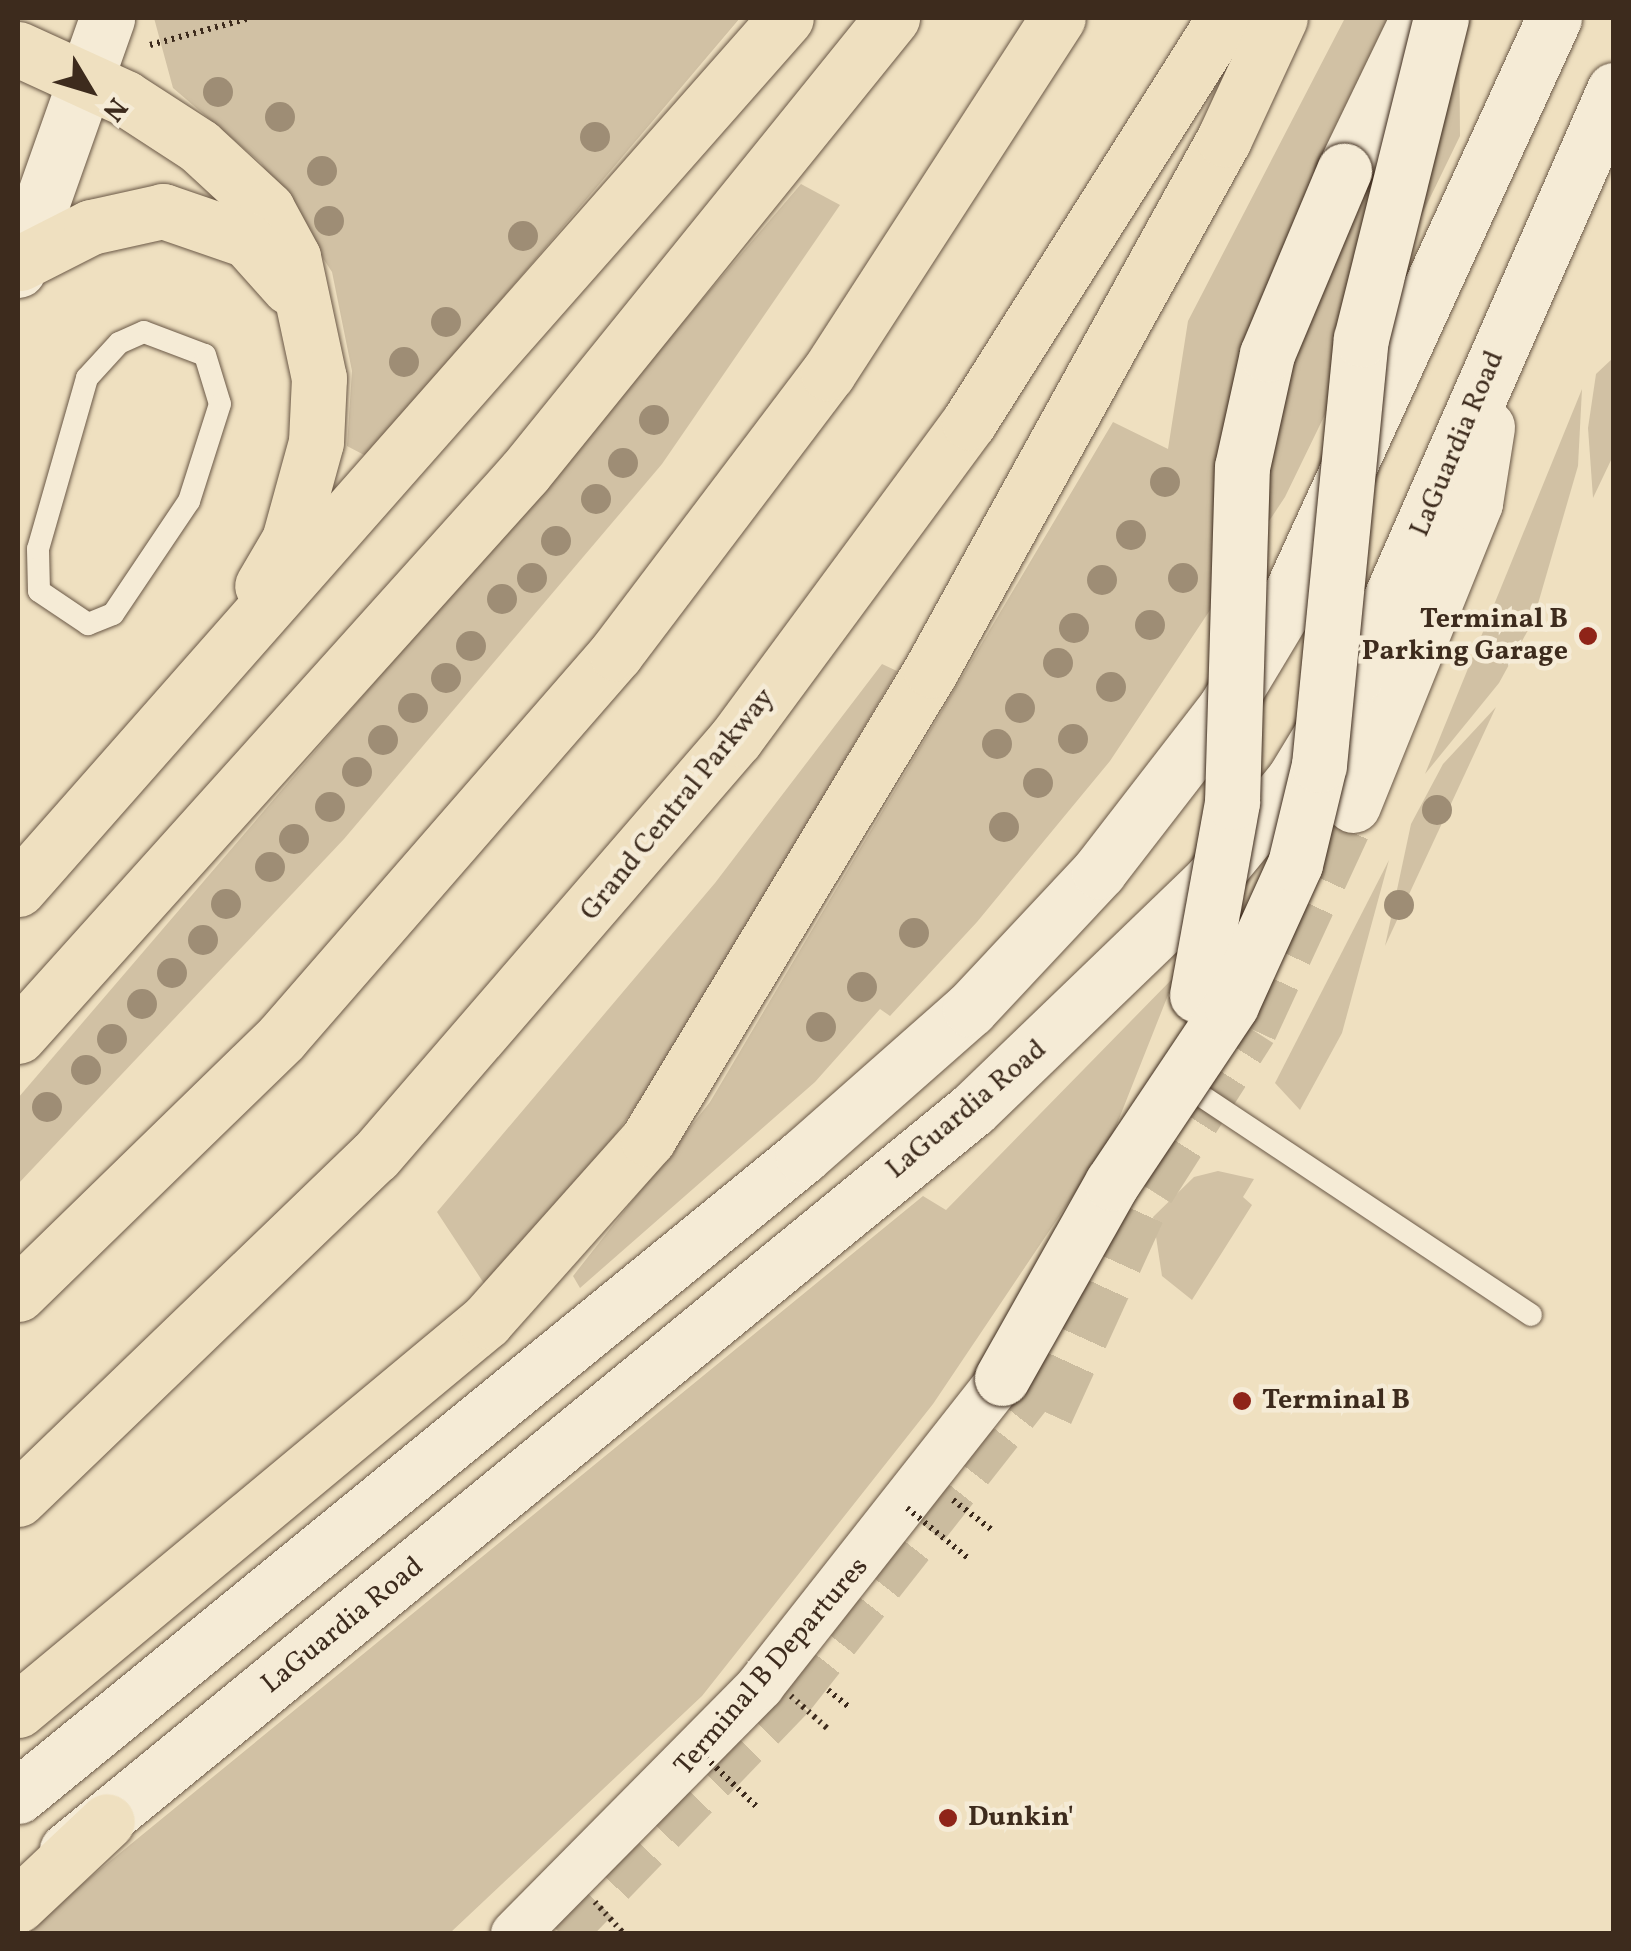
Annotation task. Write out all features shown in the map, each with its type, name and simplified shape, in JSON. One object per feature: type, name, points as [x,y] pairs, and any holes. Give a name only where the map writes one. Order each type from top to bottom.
[{"type":"highway","points":[[24,882],[786,18]]},
{"type":"highway","points":[[18,1036],[525,472],[892,18]]},
{"type":"highway","points":[[18,1294],[282,1038],[616,652],[828,373],[1058,18]]},
{"type":"highway","name":"Grand Central Parkway","points":[[18,1498],[375,1156],[688,797],[969,422],[1224,18]]},
{"type":"highway","points":[[18,1710],[486,1321],[648,1139],[931,670],[1224,139],[1280,18]]},
{"type":"highway","points":[[18,50],[95,43],[187,138],[267,209],[293,256],[313,333],[316,442],[289,540],[242,617],[24,882]]},
{"type":"highway","points":[[19,266],[139,212],[186,214],[224,226],[264,255],[313,333]]},
{"type":"highway","points":[[18,1905],[107,1821]]},
{"type":"street","points":[[1197,995],[1232,802],[1237,537],[1251,416],[1285,301],[1418,18]]},
{"type":"street","points":[[1002,1378],[1112,1183],[1231,1005],[1295,864],[1319,765],[1361,338],[1441,18]]},
{"type":"street","points":[[18,1796],[829,1133],[970,1009],[1099,870],[1225,708],[1282,613],[1554,18]]},
{"type":"street","points":[[19,266],[95,43]]},
{"type":"street","name":"LaGuardia Road","points":[[18,1886],[107,1821],[973,1108],[1210,882],[1294,779],[1357,675],[1614,90]]},
{"type":"street","points":[[1354,805],[1475,502],[1501,340]]},
{"type":"street","name":"Terminal B Departures","points":[[515,1934],[700,1752],[930,1504],[1002,1378]]},
{"type":"lane","points":[[144,332],[186,341],[205,355],[220,404],[188,501],[113,614],[88,624],[54,609],[39,591],[50,492],[88,378],[119,343],[144,332]]},
{"type":"lane","points":[[18,602],[39,591]]},
{"type":"lane","points":[[1206,1099],[1531,1315]]},
{"type":"path","points":[[95,43],[162,45],[250,18]]},
{"type":"path","points":[[930,1504],[992,1530]]},
{"type":"path","points":[[930,1504],[969,1559]]},
{"type":"path","points":[[828,1690],[848,1706]]},
{"type":"path","points":[[791,1696],[828,1729]]},
{"type":"path","points":[[700,1752],[758,1808]]},
{"type":"path","points":[[594,1902],[624,1934]]},
{"type":"shaded area","points":[[154,18],[740,18],[368,457],[347,446],[352,371],[332,272],[261,163],[173,88]]},
{"type":"shaded area","points":[[1345,18],[1459,18],[1460,136],[1285,497],[1110,761],[977,922],[890,1016],[880,1009],[815,1082],[580,1288],[573,1276],[710,1102],[1113,422],[1168,449],[1188,321]]},
{"type":"shaded area","points":[[801,184],[840,205],[662,464],[344,839],[18,1184],[18,1098]]},
{"type":"shaded area","points":[[1613,358],[1613,456],[1593,498],[1588,428],[1596,374]]},
{"type":"shaded area","points":[[1582,389],[1578,466],[1533,621],[1499,683],[1425,774]]},
{"type":"shaded area","points":[[882,664],[897,671],[671,1055],[586,1177],[485,1285],[437,1212],[715,883]]},
{"type":"shaded area","points":[[1496,707],[1385,946],[1411,824],[1443,764]]},
{"type":"shaded area","points":[[1389,860],[1342,1033],[1300,1110],[1275,1083]]},
{"type":"shaded area","points":[[1176,975],[1111,1139],[933,1404],[702,1696],[450,1933],[21,1934],[923,1196],[946,1210]]},
{"type":"shaded area","points":[[1218,1171],[1254,1179],[1243,1197],[1252,1205],[1192,1300],[1162,1276],[1153,1217],[1194,1177]]},
{"type":"tunnel","points":[[1046,1412],[1148,1188],[1250,1028],[1353,805]]},
{"type":"tunnel","points":[[561,1934],[791,1696],[1029,1394]]},
{"type":"place","name":"Terminal B Parking Garage","points":[[1588,636]]},
{"type":"place","name":"Terminal B","points":[[1242,1401]]},
{"type":"place","name":"Dunkin'","points":[[948,1818]]}]
